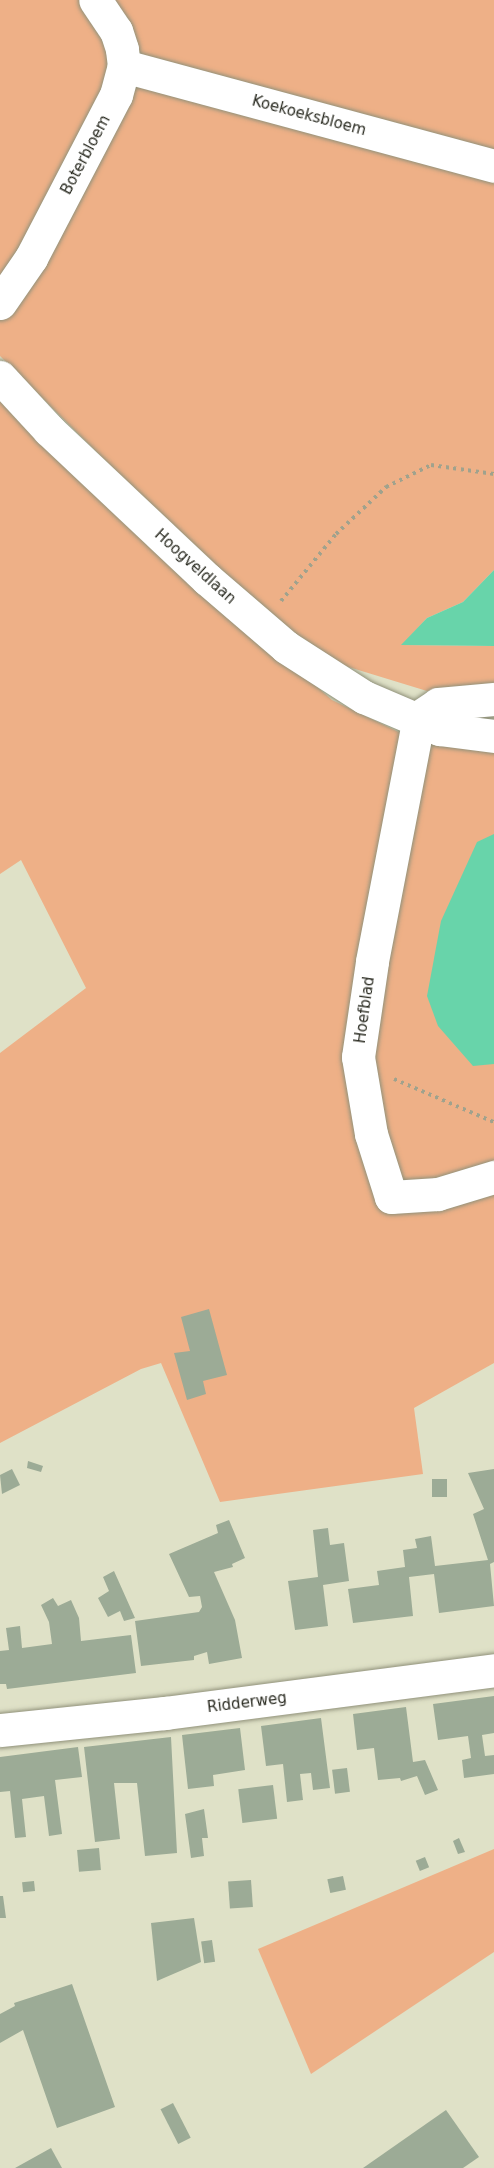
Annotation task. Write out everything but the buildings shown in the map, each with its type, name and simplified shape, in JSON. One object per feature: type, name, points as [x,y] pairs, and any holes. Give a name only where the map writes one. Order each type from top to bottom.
[{"type":"street","name":"Boterbloem","points":[[0,303],[31,258],[111,109],[124,66],[116,31],[95,0]]},
{"type":"street","name":"Koekoeksbloem","points":[[124,66],[494,166]]},
{"type":"street","name":"Hoogveldlaan","points":[[0,377],[207,579],[328,677],[364,697],[419,717],[439,729],[494,736]]},
{"type":"street","points":[[419,717],[438,704],[494,699]]},
{"type":"street","name":"Hoefblad","points":[[419,717],[372,962],[358,1057],[371,1134],[390,1197],[438,1194],[494,1177]]},
{"type":"street","name":"Ridderweg","points":[[0,1730],[165,1713],[494,1670]]},
{"type":"path","points":[[261,624],[336,534],[386,488],[431,465],[494,474]]},
{"type":"path","points":[[358,1057],[408,1088],[494,1122]]},
{"type":"shaded area","points":[[0,0],[494,0],[494,570],[463,602],[427,618],[402,645],[494,646],[494,691],[427,691],[342,665],[245,599],[0,356]]},
{"type":"shaded area","points":[[0,395],[159,549],[332,700],[409,737],[494,747],[494,1363],[414,1408],[423,1474],[220,1502],[161,1363],[141,1369],[0,1443],[0,1053],[86,988],[21,860],[0,874]]},
{"type":"shaded area","points":[[494,570],[494,646],[401,645],[427,618],[463,602]]},
{"type":"shaded area","points":[[494,834],[494,1064],[473,1066],[438,1026],[427,996],[441,921],[477,842]]},
{"type":"shaded area","points":[[494,1849],[494,1952],[311,2074],[258,1949]]}]
